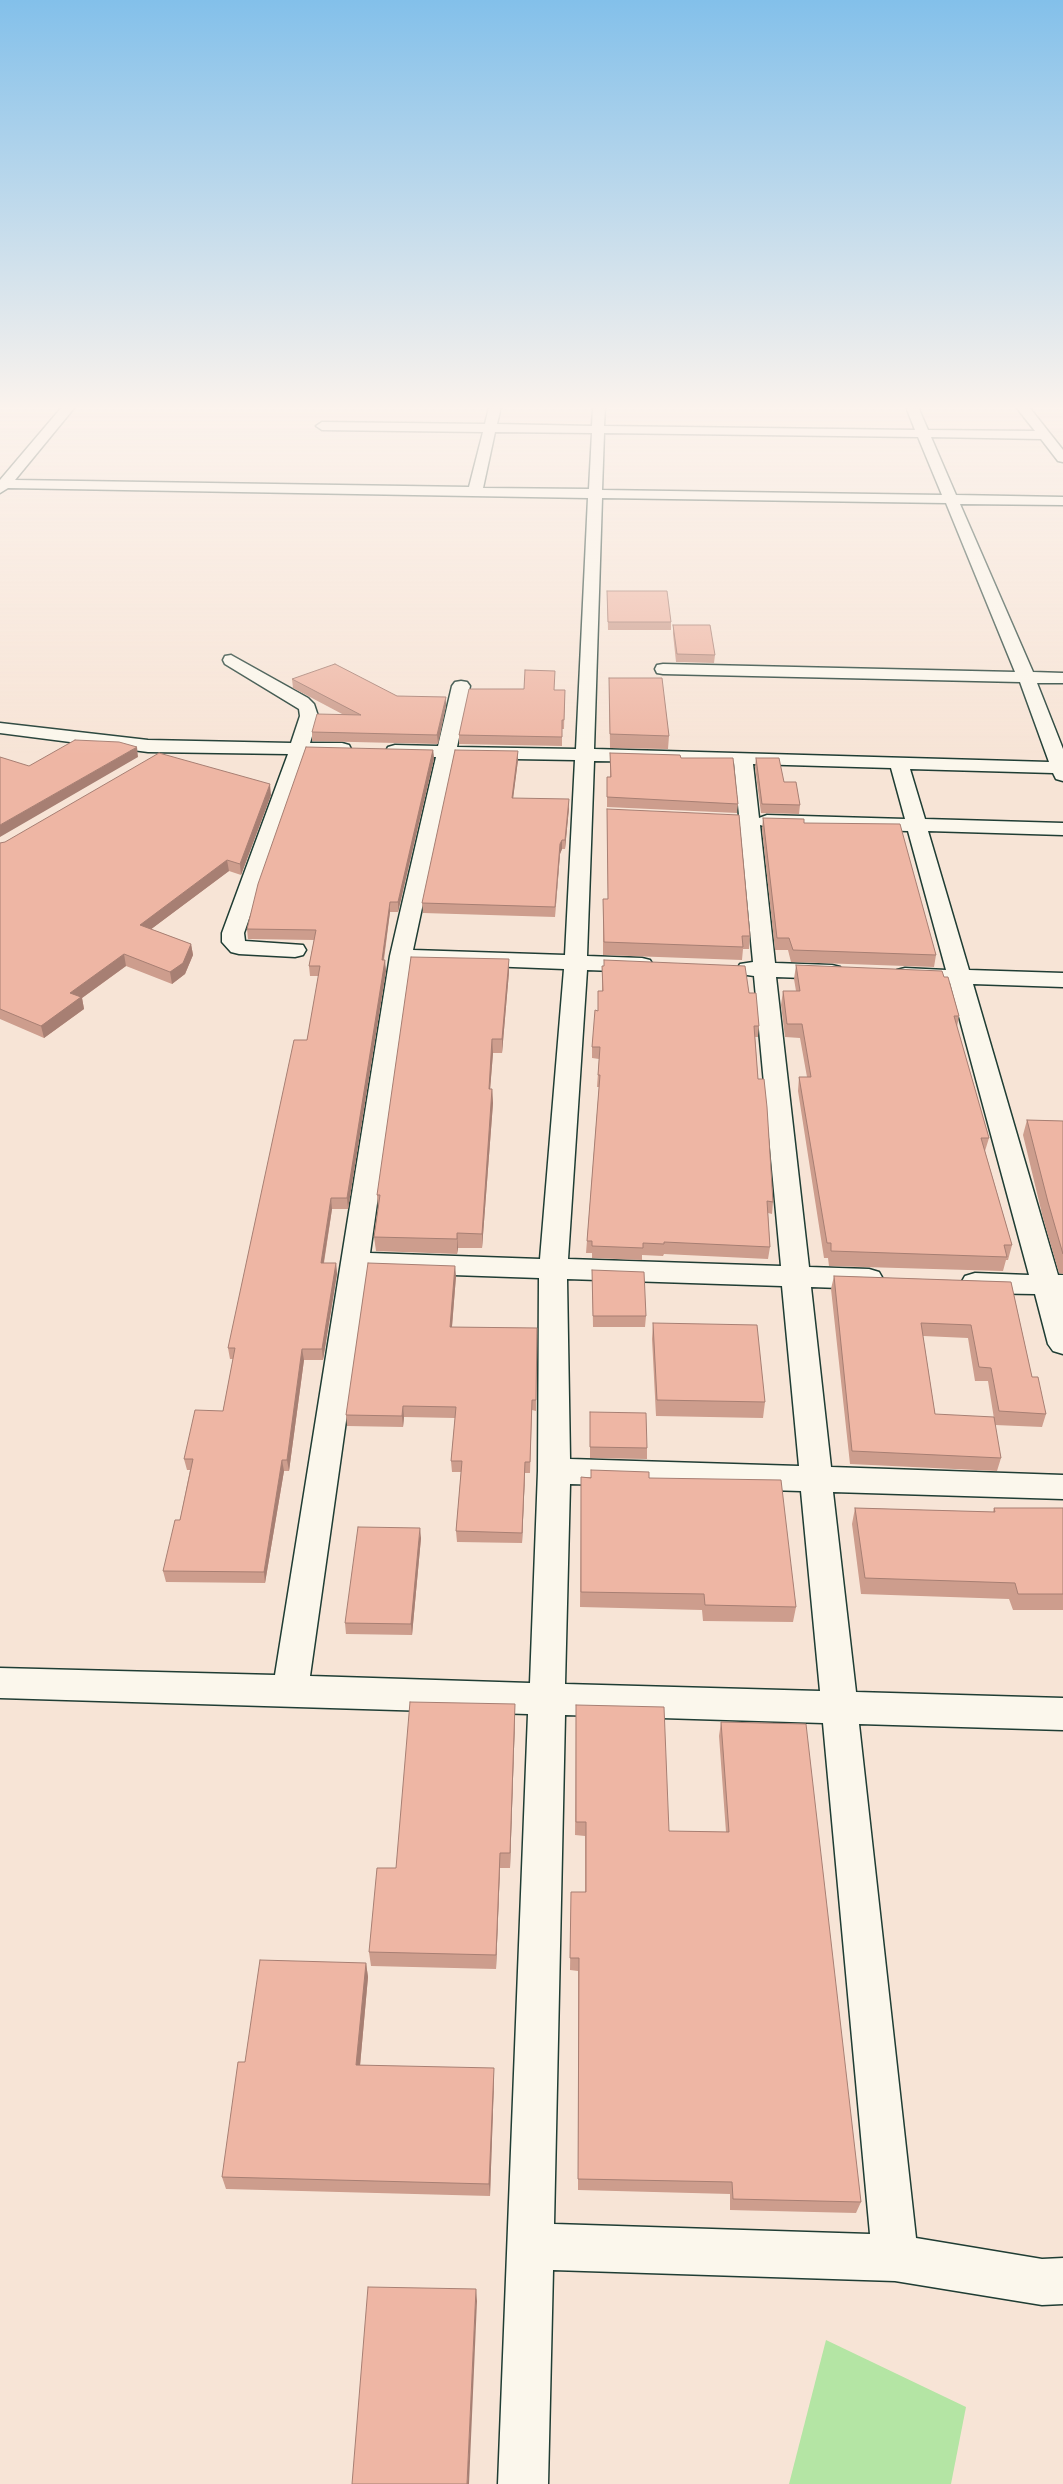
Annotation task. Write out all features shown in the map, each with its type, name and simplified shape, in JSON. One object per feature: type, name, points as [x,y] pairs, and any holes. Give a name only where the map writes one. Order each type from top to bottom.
[{"type":"street","points":[[523,2484],[554,1471],[553,1270],[576,962],[594,523]]},
{"type":"street","points":[[377,750],[744,758],[1062,770],[1048,711],[1024,677],[961,523]]},
{"type":"street","points":[[231,660],[302,702],[308,708],[308,716],[299,748],[233,933],[232,942],[239,947],[295,950]]},
{"type":"street","points":[[663,669],[1063,678]]},
{"type":"street","points":[[290,1692],[400,956],[444,752],[461,686]]},
{"type":"street","points":[[0,728],[148,746],[357,750]]},
{"type":"street","points":[[0,744],[24,731]]},
{"type":"street","points":[[141,765],[174,746]]},
{"type":"street","points":[[744,758],[740,820],[765,969],[895,2258]]},
{"type":"street","points":[[899,763],[958,977],[1054,1285],[1063,1344]]},
{"type":"street","points":[[582,813],[602,814]]},
{"type":"street","points":[[740,820],[1063,829]]},
{"type":"street","points":[[400,956],[666,966]]},
{"type":"street","points":[[725,968],[852,973]]},
{"type":"street","points":[[881,974],[1063,980]]},
{"type":"street","points":[[355,1262],[896,1280]]},
{"type":"street","points":[[946,1282],[1054,1285]]},
{"type":"street","points":[[554,1471],[1063,1487]]},
{"type":"street","points":[[0,1683],[1063,1714]]},
{"type":"street","points":[[531,2246],[895,2258],[1056,2288]]},
{"type":"green space","points":[[826,2340],[966,2407],[951,2484],[789,2484]]},
{"type":"building","points":[[607,591],[667,591],[671,622],[608,622]]},
{"type":"building","points":[[673,625],[710,625],[715,655],[677,654]]},
{"type":"building","points":[[335,664],[397,696],[446,697],[437,735],[312,732],[317,714],[361,715],[292,679]]},
{"type":"building","points":[[525,670],[555,671],[554,690],[565,690],[562,737],[459,735],[469,689],[524,689]]},
{"type":"building","points":[[609,678],[662,678],[669,736],[610,734]]},
{"type":"building","points":[[75,740],[119,742],[137,747],[0,825],[0,757],[29,766]]},
{"type":"building","points":[[306,747],[433,750],[398,902],[390,902],[382,960],[385,960],[347,1198],[331,1198],[321,1263],[336,1263],[322,1349],[302,1349],[287,1460],[282,1460],[264,1572],[163,1571],[175,1520],[180,1520],[193,1459],[184,1459],[195,1410],[223,1411],[235,1348],[228,1348],[294,1040],[307,1040],[320,966],[309,966],[316,930],[247,929],[258,884]]},
{"type":"building","points":[[455,750],[518,751],[512,798],[569,799],[565,840],[562,840],[560,844],[555,907],[422,903]]},
{"type":"building","points":[[159,753],[270,784],[240,864],[227,860],[140,925],[191,944],[183,963],[170,972],[124,954],[70,993],[81,997],[41,1026],[0,1009],[0,843],[5,842]]},
{"type":"building","points":[[610,753],[680,755],[681,758],[733,758],[738,804],[607,797],[607,777],[611,777]]},
{"type":"building","points":[[756,758],[779,758],[784,782],[796,782],[800,805],[762,804]]},
{"type":"building","points":[[607,809],[739,815],[750,936],[742,936],[743,947],[604,942],[603,899],[608,899]]},
{"type":"building","points":[[763,818],[804,819],[804,823],[900,824],[936,955],[793,950],[789,938],[777,938]]},
{"type":"building","points":[[411,957],[509,959],[502,1039],[492,1039],[489,1089],[492,1089],[482,1234],[457,1233],[457,1239],[374,1237],[380,1195],[377,1195]]},
{"type":"building","points":[[604,960],[745,966],[749,993],[756,993],[759,1026],[754,1026],[758,1079],[764,1079],[767,1107],[773,1202],[767,1201],[770,1247],[664,1242],[664,1244],[643,1243],[643,1248],[592,1246],[592,1241],[587,1241],[600,1075],[598,1075],[600,1047],[592,1047],[595,1010],[598,1011],[598,991],[603,991],[602,966],[604,966]]},
{"type":"building","points":[[796,965],[942,971],[944,977],[948,977],[959,1016],[954,1016],[989,1138],[981,1138],[1012,1245],[1004,1245],[1007,1257],[831,1251],[831,1243],[827,1243],[799,1077],[811,1077],[802,1024],[787,1024],[783,991],[800,991]]},
{"type":"building","points":[[1027,1120],[1063,1121],[1063,1254],[1048,1202]]},
{"type":"building","points":[[368,1263],[455,1266],[450,1327],[537,1328],[536,1400],[532,1400],[530,1462],[525,1462],[522,1533],[456,1531],[462,1461],[451,1461],[456,1407],[403,1406],[402,1416],[346,1415]]},
{"type":"building","points":[[592,1270],[644,1272],[646,1316],[593,1316]]},
{"type":"building","points":[[834,1276],[1011,1282],[1032,1377],[1038,1377],[1046,1414],[999,1411],[991,1368],[979,1367],[971,1325],[921,1323],[935,1414],[994,1417],[1001,1458],[852,1451]]},
{"type":"building","points":[[653,1323],[757,1325],[765,1402],[657,1400]]},
{"type":"building","points":[[590,1412],[646,1413],[647,1448],[590,1447]]},
{"type":"building","points":[[591,1470],[649,1472],[649,1478],[781,1480],[796,1607],[705,1605],[704,1594],[581,1592],[581,1477],[591,1478]]},
{"type":"building","points":[[855,1508],[995,1512],[994,1508],[1063,1508],[1063,1594],[1018,1594],[1015,1583],[865,1578]]},
{"type":"building","points":[[358,1527],[420,1528],[411,1624],[345,1623]]},
{"type":"building","points":[[410,1702],[515,1704],[510,1853],[500,1853],[496,1955],[369,1952],[377,1868],[396,1868]]},
{"type":"building","points":[[576,1705],[664,1707],[669,1831],[729,1832],[721,1722],[806,1724],[861,2202],[733,2199],[732,2182],[578,2179],[579,1958],[570,1958],[571,1892],[586,1892],[586,1822],[576,1822]]},
{"type":"building","points":[[260,1960],[366,1963],[356,2065],[494,2068],[489,2184],[222,2177],[238,2062],[245,2062]]},
{"type":"building","points":[[368,2287],[476,2289],[467,2484],[352,2484]]}]
